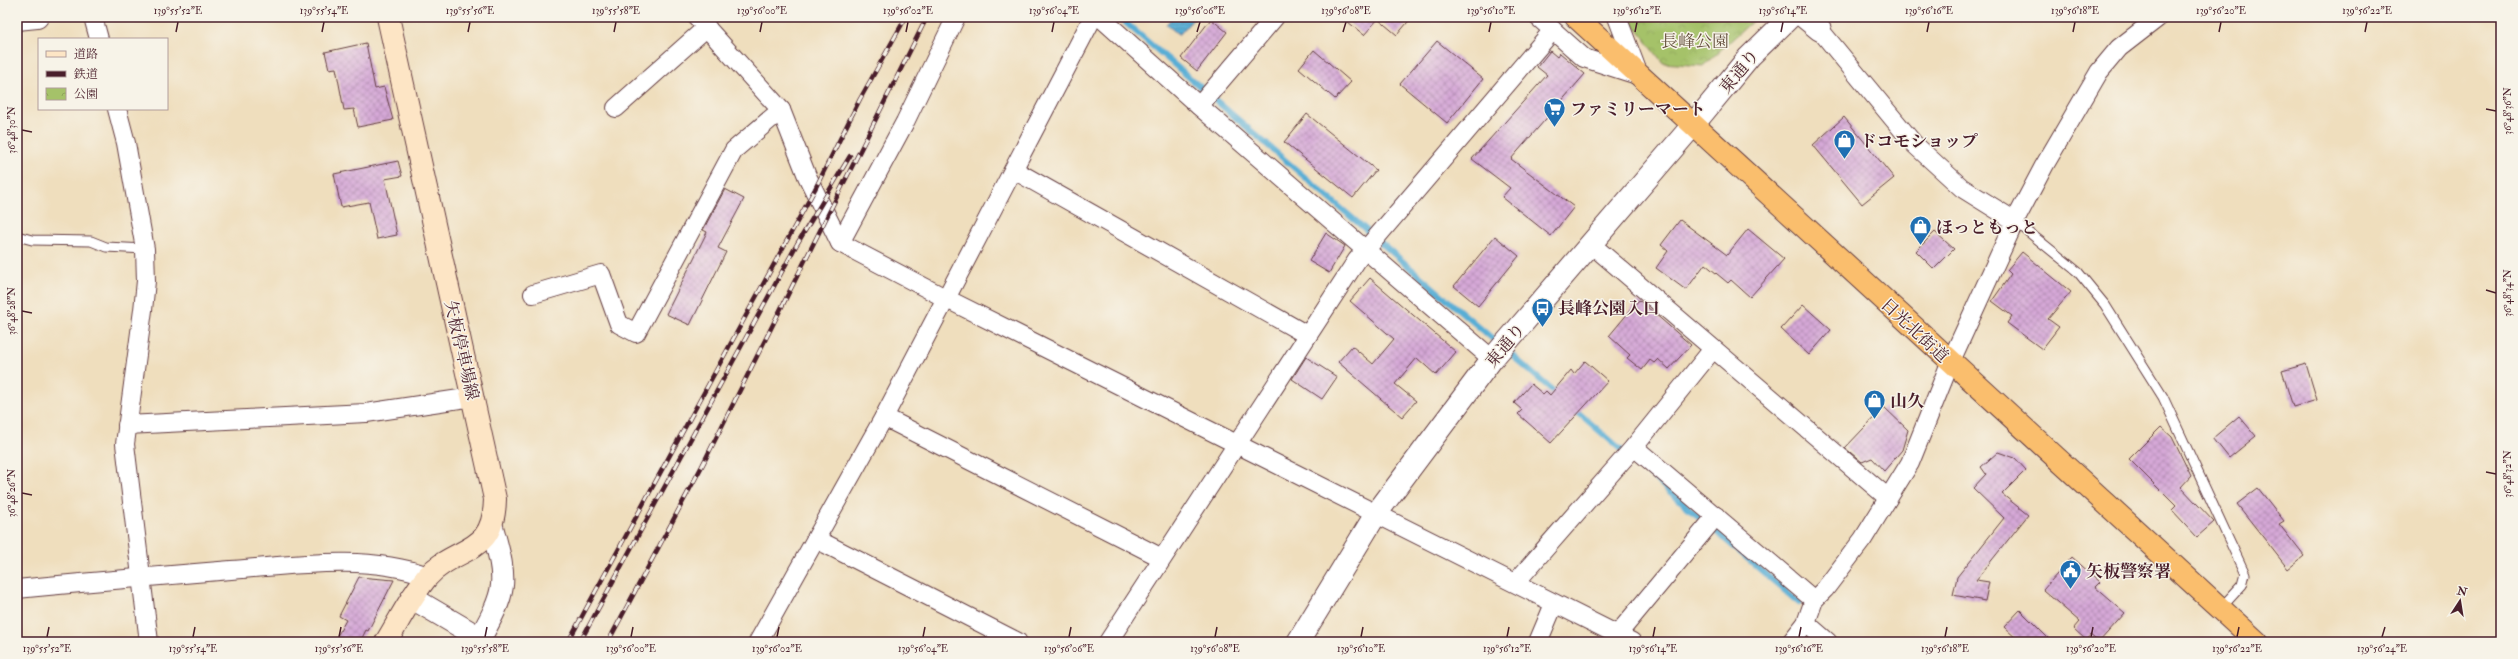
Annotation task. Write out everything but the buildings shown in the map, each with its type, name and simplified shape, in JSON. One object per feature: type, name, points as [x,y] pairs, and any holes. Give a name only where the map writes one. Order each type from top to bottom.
[{"type":"highway","name":"日光北街道","points":[[1576,17],[1950,363],[2257,642]]},
{"type":"main road","name":"矢板停車場線","points":[[388,17],[492,484],[494,514],[492,527]]},
{"type":"main road","points":[[386,642],[412,598],[428,576],[472,548],[485,537],[492,527]]},
{"type":"street","points":[[17,19],[37,17]]},
{"type":"street","points":[[93,17],[99,38]]},
{"type":"street","points":[[840,243],[905,122],[956,17]]},
{"type":"street","points":[[758,642],[884,417],[1093,17]]},
{"type":"street","points":[[1100,17],[1199,106],[1492,359]]},
{"type":"street","points":[[1199,106],[1275,17]]},
{"type":"street","points":[[1538,17],[1584,58],[1640,76]]},
{"type":"street","points":[[1617,17],[1640,76]]},
{"type":"street","name":"東通り","points":[[1303,641],[1376,514],[1492,359],[1693,125],[1748,57],[1790,17]]},
{"type":"street","points":[[1791,642],[1806,623],[1814,600],[1825,589],[1863,539],[1910,463],[1950,363],[2015,221],[2044,166],[2099,72],[2119,48],[2159,17]]},
{"type":"street","points":[[616,108],[702,22],[781,110],[807,176],[840,243],[947,299],[1376,514],[1516,582],[1554,604],[1624,639],[1716,516]]},
{"type":"street","points":[[1812,24],[1914,144],[1962,188],[2015,221]]},
{"type":"street","points":[[1108,642],[1307,335],[1366,250],[1553,30]]},
{"type":"street","points":[[117,110],[126,143],[145,249],[146,281],[125,444],[149,642]]},
{"type":"street","points":[[533,294],[601,274],[619,324],[636,332],[734,150],[781,110]]},
{"type":"street","points":[[1014,170],[1307,335]]},
{"type":"street","points":[[1592,244],[1888,498]]},
{"type":"street","points":[[1516,582],[1634,447],[1713,349]]},
{"type":"street","points":[[127,425],[366,413],[472,397]]},
{"type":"street","points":[[884,417],[1162,558]]},
{"type":"street","points":[[1634,447],[1814,600]]},
{"type":"street","points":[[412,598],[479,640],[498,606],[504,577],[492,527]]},
{"type":"street","points":[[816,539],[990,636],[1018,642]]},
{"type":"street","points":[[17,589],[140,577],[307,564],[366,564],[404,567],[428,576]]},
{"type":"street","points":[[1538,642],[1554,604]]},
{"type":"street","points":[[1806,623],[1828,642]]},
{"type":"lane","points":[[2015,221],[2078,272],[2101,300],[2163,397],[2245,574],[2242,586],[2220,609]]},
{"type":"lane","points":[[17,236],[32,240],[91,241],[106,247],[145,249]]},
{"type":"green space","name":"長峰公園","points":[[1628,17],[1757,17],[1703,66],[1663,63]]},
{"type":"water","points":[[1173,17],[1195,17],[1179,35],[1166,24]]},
{"type":"waterway","points":[[1119,17],[1559,396]]},
{"type":"waterway","points":[[1574,409],[1799,603]]},
{"type":"railway","points":[[568,642],[815,189],[860,99],[906,17]]},
{"type":"railway","points":[[608,642],[702,466],[927,17]]},
{"type":"railway","points":[[580,642],[797,244],[850,156]]},
{"type":"place","name":"ファミリーマート","points":[[1555,128]]},
{"type":"place","name":"ドコモショップ","points":[[1844,160]]},
{"type":"place","name":"ほっともっと","points":[[1921,246]]},
{"type":"place","name":"長峰公園入口","points":[[1542,328]]},
{"type":"place","name":"山久","points":[[1874,420]]},
{"type":"place","name":"矢板警察署","points":[[2070,590]]}]
